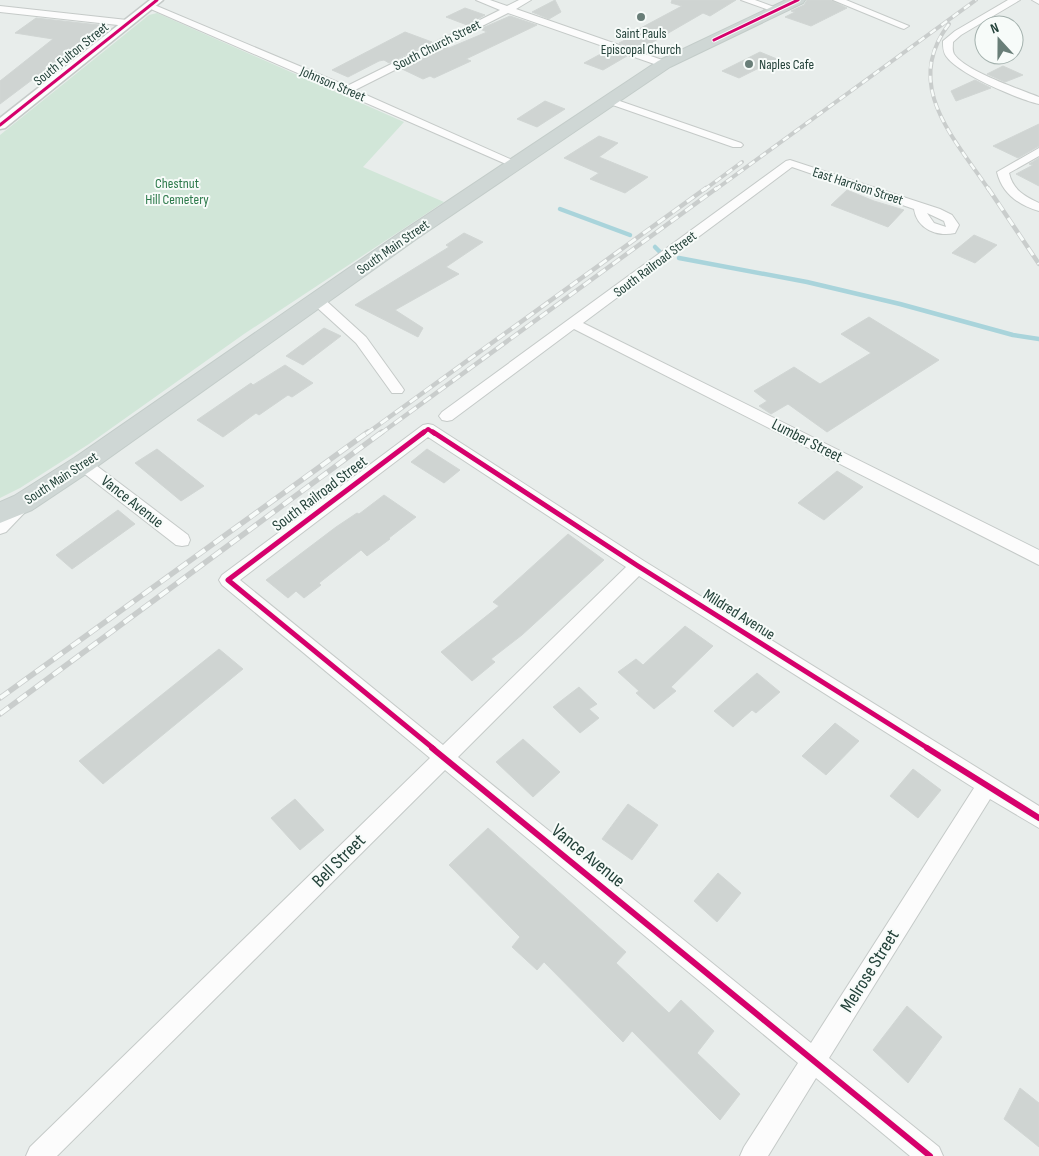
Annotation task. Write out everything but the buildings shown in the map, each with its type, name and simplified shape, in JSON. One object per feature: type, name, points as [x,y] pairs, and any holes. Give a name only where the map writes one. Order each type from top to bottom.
[{"type":"main road","name":"South Main Street","points":[[0,513],[23,503],[83,464],[408,236],[664,64],[798,0]]},
{"type":"street","points":[[481,0],[664,64]]},
{"type":"street","name":"South Church Street","points":[[348,90],[526,0]]},
{"type":"street","points":[[746,0],[777,10]]},
{"type":"street","points":[[838,0],[904,26]]},
{"type":"street","points":[[1016,0],[958,33],[948,42],[947,49],[954,60],[966,68],[1039,101]]},
{"type":"street","name":"South Fulton Street","points":[[0,125],[153,3]]},
{"type":"street","name":"Johnson Street","points":[[153,3],[515,165]]},
{"type":"street","points":[[0,9],[127,23]]},
{"type":"street","points":[[611,101],[737,145]]},
{"type":"street","points":[[1039,151],[1003,172],[1007,188],[1023,200],[1039,207]]},
{"type":"street","name":"East Harrison Street","points":[[790,163],[923,208]]},
{"type":"street","name":"South Railroad Street","points":[[447,416],[790,163]]},
{"type":"street","points":[[317,300],[361,340],[397,390]]},
{"type":"street","name":"Lumber Street","points":[[574,324],[1039,558]]},
{"type":"street","name":"South Railroad Street","points":[[228,580],[428,428]]},
{"type":"street","name":"Mildred Avenue","points":[[428,428],[638,566],[1039,818]]},
{"type":"street","name":"Vance Avenue","points":[[83,464],[182,540]]},
{"type":"street","points":[[0,528],[23,503]]},
{"type":"street","name":"Bell Street","points":[[38,1156],[638,566]]},
{"type":"street","name":"Vance Avenue","points":[[228,580],[930,1156]]},
{"type":"street","name":"Melrose Street","points":[[752,1156],[987,785]]},
{"type":"green space","name":"Chestnut Hill Cemetery","points":[[157,13],[404,122],[363,167],[444,202],[244,334],[89,444],[20,488],[0,498],[0,135],[149,15]]},
{"type":"waterway","points":[[560,209],[630,235]]},
{"type":"waterway","points":[[655,247],[660,252]]},
{"type":"waterway","points":[[679,258],[807,282],[900,304],[1013,335],[1039,339]]},
{"type":"railway","points":[[715,190],[976,0]]},
{"type":"railway","points":[[949,24],[936,47],[931,68],[932,90],[938,110],[949,131],[989,190]]},
{"type":"railway","points":[[704,190],[742,162]]},
{"type":"railway","points":[[366,434],[706,188]]},
{"type":"railway","points":[[380,434],[717,188]]},
{"type":"railway","points":[[988,188],[1039,264]]},
{"type":"railway","points":[[0,698],[368,432]]},
{"type":"railway","points":[[0,714],[382,432]]},
{"type":"cycle path","points":[[0,125],[157,0]]},
{"type":"cycle path","points":[[714,40],[798,0]]},
{"type":"cycle path","points":[[930,1156],[228,580],[428,429],[638,566],[1039,818]]},
{"type":"place","name":"Saint Pauls Episcopal Church","points":[[641,17]]},
{"type":"place","name":"Naples Cafe","points":[[749,64]]}]
